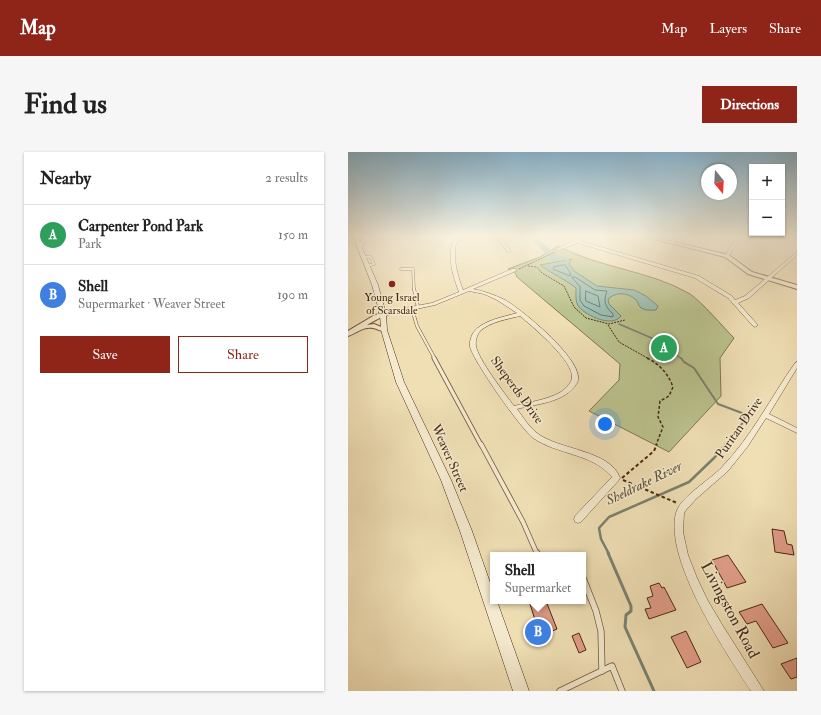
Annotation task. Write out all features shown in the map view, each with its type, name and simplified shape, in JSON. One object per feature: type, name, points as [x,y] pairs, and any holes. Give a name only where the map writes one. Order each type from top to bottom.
[{"type":"main road","name":"Weaver Street","points":[[365,261],[375,285],[383,314],[384,330],[400,382],[446,480],[490,593]]},
{"type":"main road","name":"Weaver Street","points":[[493,604],[521,691]]},
{"type":"street","points":[[454,261],[456,276],[461,292]]},
{"type":"street","points":[[644,261],[697,277],[715,286],[735,302],[755,325]]},
{"type":"street","points":[[734,261],[746,271],[797,287]]},
{"type":"street","points":[[735,302],[747,297],[787,261]]},
{"type":"street","points":[[348,334],[375,316],[433,304],[514,270]]},
{"type":"street","points":[[468,289],[503,300],[521,314],[566,357],[573,367],[575,379],[569,388],[556,396],[514,408]]},
{"type":"street","name":"Sheperds Drive","points":[[521,314],[493,322],[478,329],[473,343],[476,353],[524,424],[535,436],[602,462],[612,471],[616,478],[578,519]]},
{"type":"street","points":[[359,327],[374,326],[384,330]]},
{"type":"street","name":"Puritan Drive","points":[[679,518],[684,506],[712,483],[730,464],[797,364]]},
{"type":"street","points":[[764,415],[797,431]]},
{"type":"street","name":"Livingston Road","points":[[679,518],[678,531],[682,550],[695,585],[718,628],[758,691]]},
{"type":"lane","points":[[400,269],[413,269],[414,291],[418,308]]},
{"type":"lane","points":[[412,309],[417,326],[523,522],[537,552]]},
{"type":"lane","points":[[586,586],[596,611],[601,631],[602,671]]},
{"type":"lane","points":[[560,691],[612,666],[622,691]]},
{"type":"path","points":[[514,270],[528,266],[536,261]]},
{"type":"path","points":[[528,266],[538,267],[539,271],[546,276],[561,282],[567,289],[570,302],[582,315],[608,325],[625,320]]},
{"type":"path","points":[[608,325],[619,342],[659,364],[671,381],[673,387],[669,396],[660,401],[658,417],[663,427],[654,451],[621,479]]},
{"type":"path","points":[[616,477],[684,506]]},
{"type":"green space","points":[[529,261],[595,261],[659,280],[690,294],[734,338],[720,358],[721,396],[669,452],[589,411],[619,380],[620,364],[517,277],[514,270],[508,269]]},
{"type":"water","points":[[561,261],[571,261],[569,264],[574,271],[597,286],[634,290],[646,296],[658,306],[656,310],[648,310],[639,306],[635,299],[628,295],[618,294],[608,299],[609,304],[621,316],[612,321],[606,321],[593,317],[579,307],[576,298],[576,288],[540,265]]},
{"type":"building","points":[[772,529],[784,531],[787,544],[792,545],[794,555],[775,552]]},
{"type":"building","points":[[728,555],[746,582],[727,588],[712,560]]},
{"type":"building","points":[[659,583],[662,588],[664,587],[676,610],[649,619],[645,609],[651,608],[647,598],[653,596],[650,586]]},
{"type":"building","points":[[530,604],[547,604],[557,629],[540,636]]},
{"type":"building","points":[[762,604],[788,643],[773,648],[756,621],[747,624],[739,612]]},
{"type":"building","points":[[686,631],[701,662],[687,668],[671,637]]},
{"type":"building","points":[[579,633],[586,650],[579,653],[572,636]]},
{"type":"building","points":[[797,658],[797,677],[791,679],[781,664]]},
{"type":"waterway","name":"Sheldrake River","points":[[619,324],[654,339],[681,359]]},
{"type":"waterway","name":"Sheldrake River","points":[[681,359],[694,368],[718,404],[742,413],[745,420],[725,445]]},
{"type":"waterway","name":"Sheldrake River","points":[[609,554],[601,539],[599,528],[609,517],[689,482],[726,444]]},
{"type":"waterway","name":"Sheldrake River","points":[[608,553],[631,606],[631,611],[626,615],[625,627],[654,691]]},
{"type":"place","name":"Young Israel of Scarsdale","points":[[392,284]]},
{"type":"place","name":"Carpenter Pond Park","points":[[664,348]]},
{"type":"place","name":"Shell","points":[[538,632]]}]
